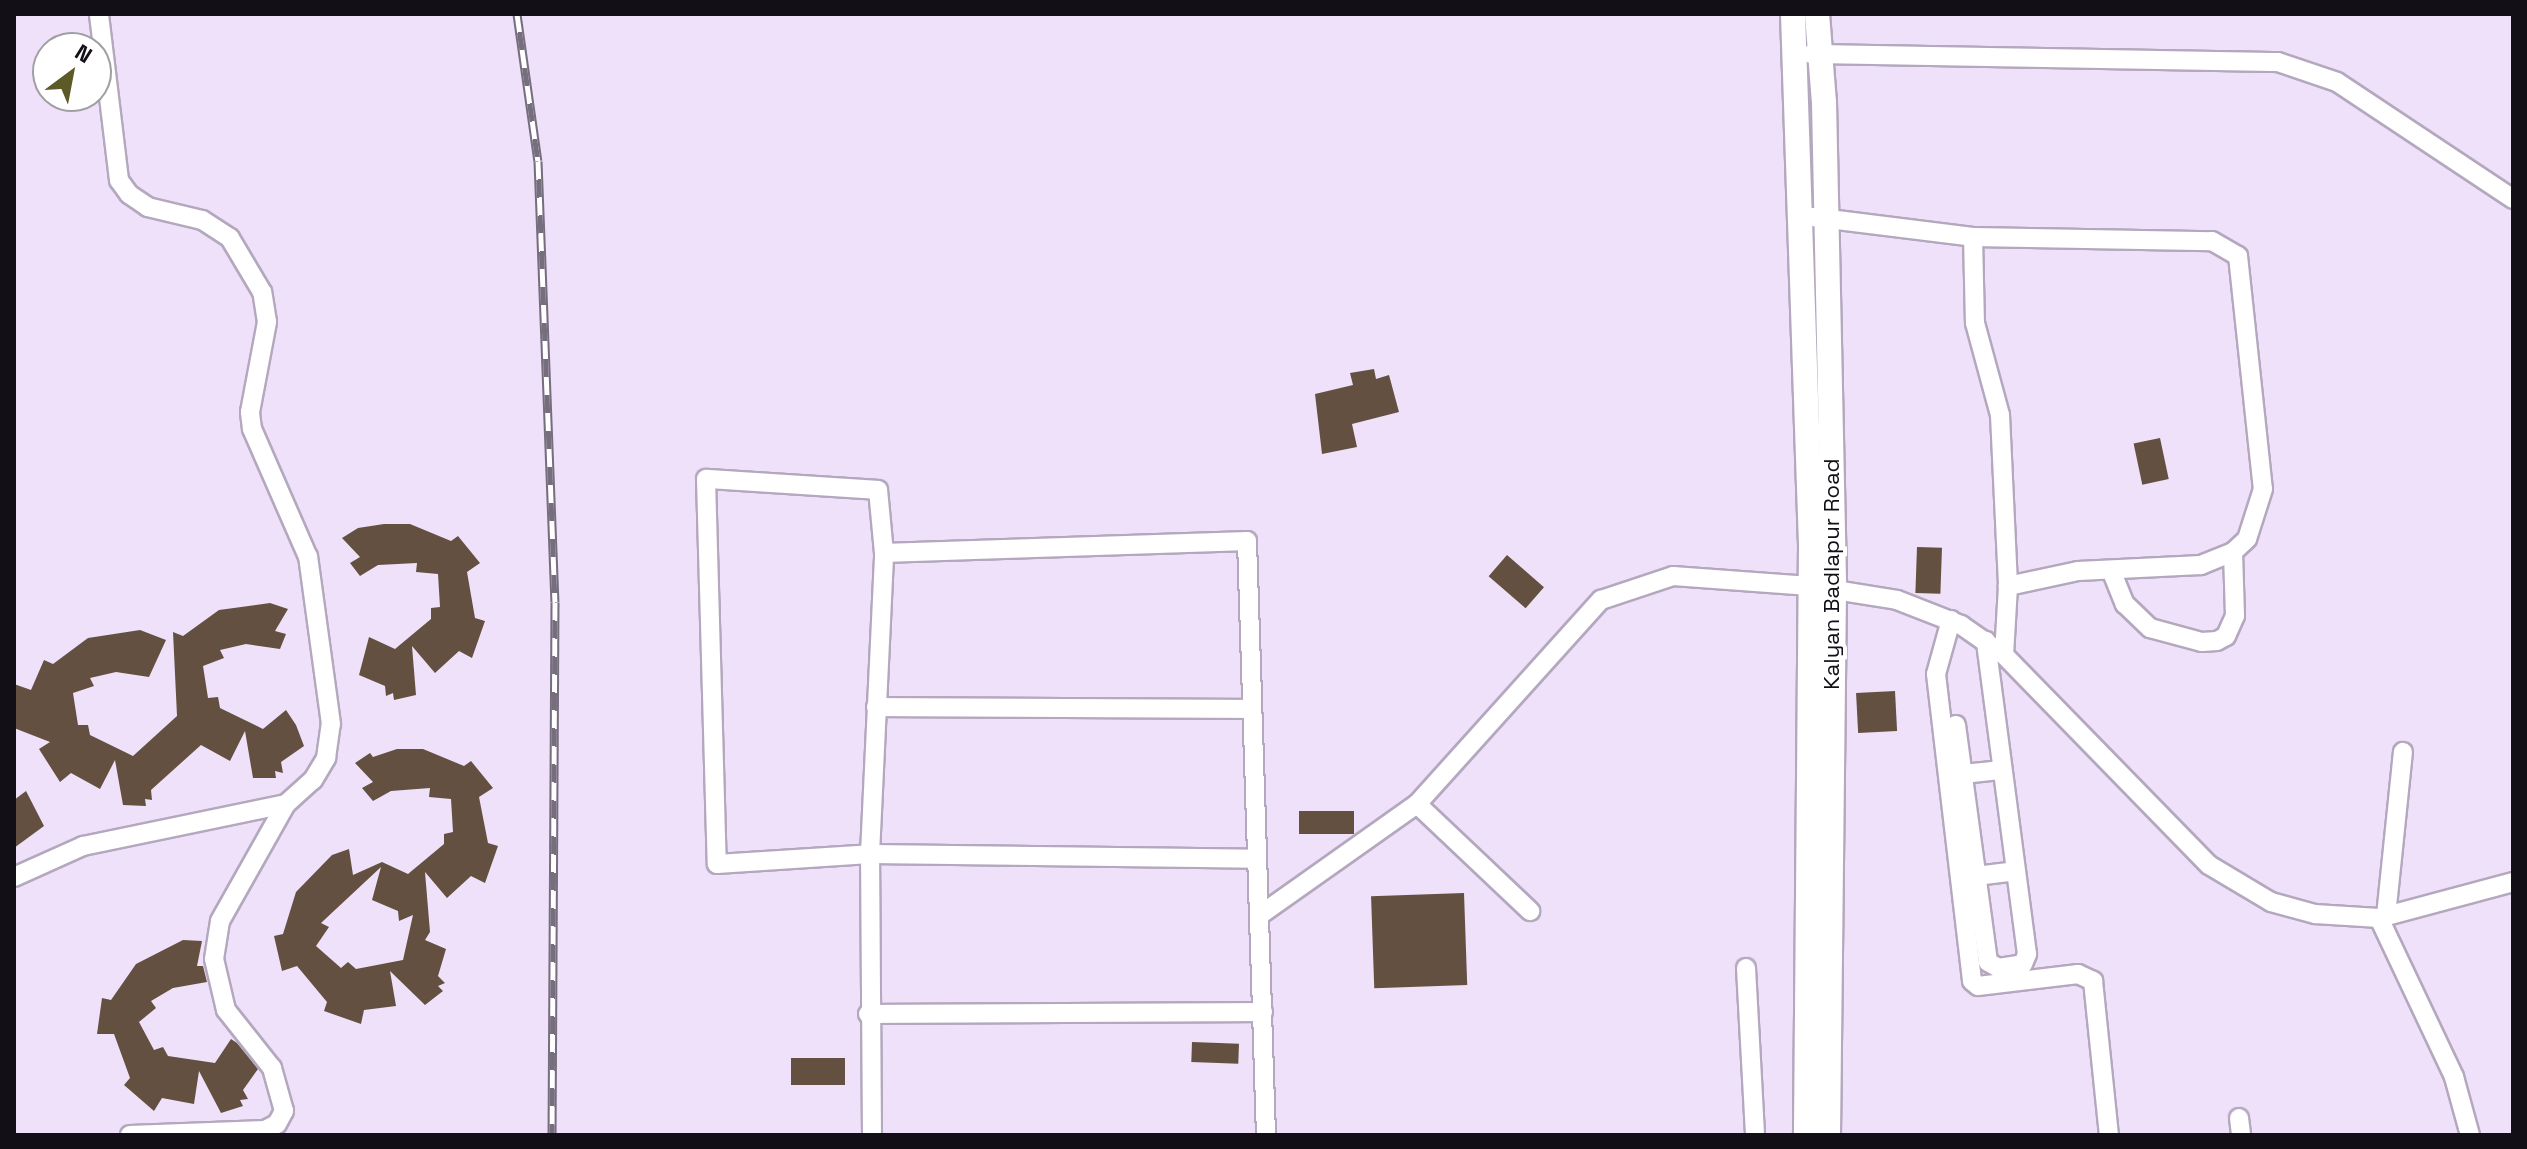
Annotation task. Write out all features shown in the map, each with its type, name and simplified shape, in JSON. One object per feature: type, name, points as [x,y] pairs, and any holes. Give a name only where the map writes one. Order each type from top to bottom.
[{"type":"main road","name":"Kalyan Badlapur Road","points":[[1793,14],[1815,217]]},
{"type":"main road","name":"Kalyan Badlapur Road","points":[[1817,14],[1821,54],[1815,217],[1828,1135]]},
{"type":"main road","name":"Kalyan Badlapur Road","points":[[1806,1135],[1822,588]]},
{"type":"street","points":[[99,14],[119,180],[148,207],[202,220],[230,238],[262,292],[267,322],[250,412],[252,429],[308,557],[331,724],[326,758],[313,780],[286,804],[220,921],[214,959],[226,1010],[272,1068],[284,1111],[277,1124],[265,1130],[130,1135]]},
{"type":"street","points":[[1796,54],[2278,62],[2337,82],[2513,199]]},
{"type":"street","points":[[1815,217],[1973,237],[2212,241],[2238,256],[2263,489],[2247,539],[2233,552],[2177,569],[2063,573],[2008,586]]},
{"type":"street","points":[[1973,237],[1975,323],[2000,415],[2008,586],[2004,655]]},
{"type":"street","points":[[872,1135],[868,1014],[870,854],[884,553],[878,490],[706,479],[717,864],[870,854],[1257,859]]},
{"type":"street","points":[[884,553],[1247,541],[1266,1135]]},
{"type":"street","points":[[2111,570],[2125,604],[2150,628],[2202,642],[2217,641],[2226,636],[2235,616],[2233,552]]},
{"type":"street","points":[[1260,915],[1417,804],[1601,600],[1673,576],[1822,588],[1897,600],[1951,620],[2004,655],[2209,865],[2238,886],[2315,914],[2383,917],[2513,882]]},
{"type":"street","points":[[1951,620],[1936,674],[1972,981],[1978,986],[2078,974],[2093,981],[2109,1135]]},
{"type":"street","points":[[1956,725],[1988,962],[1999,968],[2023,964],[2027,954],[2000,770],[1986,641]]},
{"type":"street","points":[[876,707],[1252,709]]},
{"type":"street","points":[[2403,752],[2383,917],[2454,1077],[2470,1135]]},
{"type":"street","points":[[1963,774],[2000,770]]},
{"type":"street","points":[[14,877],[83,846],[286,804]]},
{"type":"street","points":[[1417,804],[1530,911]]},
{"type":"street","points":[[1976,876],[2015,871]]},
{"type":"street","points":[[1746,968],[1755,1135]]},
{"type":"street","points":[[868,1014],[1263,1012]]},
{"type":"building","points":[[1374,369],[1376,379],[1389,375],[1399,412],[1352,424],[1357,447],[1322,454],[1315,394],[1353,385],[1350,373]]},
{"type":"building","points":[[2160,438],[2169,479],[2142,485],[2134,444]]},
{"type":"building","points":[[410,524],[451,541],[458,536],[480,563],[467,572],[475,618],[485,621],[472,658],[459,651],[435,673],[412,646],[416,695],[394,700],[393,693],[386,696],[385,686],[359,675],[369,637],[395,649],[431,619],[431,608],[440,607],[438,574],[416,572],[417,563],[378,565],[360,576],[350,563],[360,557],[342,538],[358,528]]},
{"type":"building","points":[[1917,547],[1942,548],[1940,594],[1915,593]]},
{"type":"building","points":[[1507,555],[1544,587],[1526,608],[1489,576]]},
{"type":"building","points":[[270,603],[288,609],[275,631],[286,634],[280,649],[246,644],[220,650],[224,658],[203,666],[208,698],[218,697],[220,708],[263,729],[286,710],[296,725],[304,746],[281,762],[283,773],[275,771],[276,778],[253,778],[245,731],[230,761],[201,745],[151,790],[152,800],[145,799],[146,806],[123,805],[115,760],[100,789],[71,773],[60,782],[39,749],[50,742],[14,728],[14,684],[31,690],[44,660],[53,664],[88,638],[140,630],[166,640],[149,677],[116,672],[90,678],[94,686],[73,693],[78,725],[88,725],[90,735],[133,756],[177,716],[173,632],[183,636],[219,610]]},
{"type":"building","points":[[1895,691],[1897,731],[1858,733],[1856,693]]},
{"type":"building","points":[[397,749],[423,749],[464,766],[471,761],[493,788],[479,797],[488,843],[498,846],[485,883],[471,876],[447,898],[425,872],[430,932],[425,940],[446,949],[438,976],[445,983],[438,986],[443,991],[425,1005],[390,971],[396,1006],[364,1010],[361,1024],[324,1011],[327,1002],[297,966],[282,971],[274,936],[283,934],[296,892],[332,855],[349,849],[353,875],[382,862],[408,874],[444,844],[444,834],[453,832],[451,799],[429,797],[430,788],[391,791],[373,801],[362,788],[373,782],[355,763],[370,753],[373,757]],"holes":[[[381,867],[372,900],[398,911],[399,921],[413,915],[403,960],[356,969],[348,962],[341,968],[316,946],[329,927],[321,923]]]},
{"type":"building","points":[[26,791],[44,826],[14,848],[14,800]]},
{"type":"building","points":[[1299,811],[1354,811],[1354,834],[1299,834]]},
{"type":"building","points":[[1464,893],[1467,985],[1374,988],[1371,896]]},
{"type":"building","points":[[183,940],[202,941],[197,966],[203,966],[207,982],[173,988],[151,1001],[156,1008],[139,1022],[154,1050],[163,1047],[168,1056],[215,1063],[231,1039],[237,1043],[258,1069],[243,1090],[248,1099],[240,1100],[243,1106],[221,1113],[199,1071],[194,1104],[162,1098],[154,1111],[124,1085],[130,1078],[114,1034],[97,1034],[102,998],[111,1000],[136,964]]},
{"type":"building","points":[[1192,1042],[1239,1044],[1238,1064],[1191,1062]]},
{"type":"building","points":[[791,1058],[845,1058],[845,1085],[791,1085]]},
{"type":"railway","points":[[517,14],[538,161],[555,602],[552,1135]]}]
